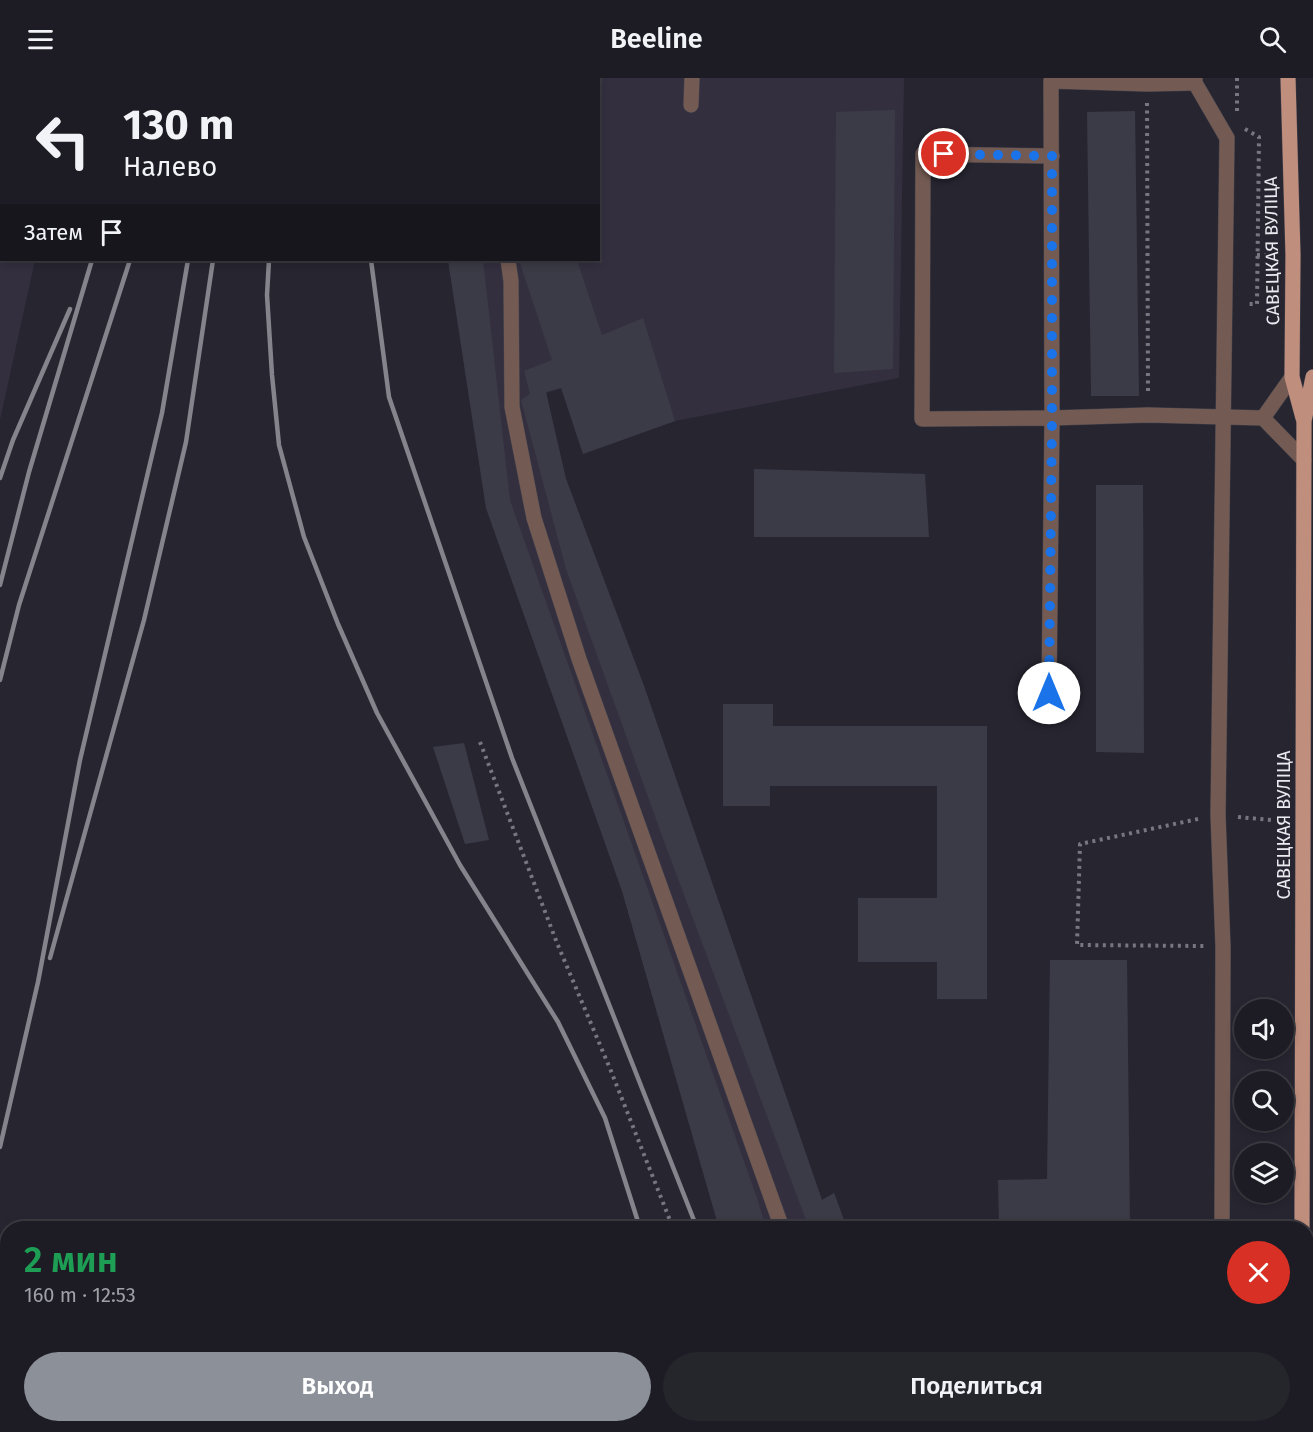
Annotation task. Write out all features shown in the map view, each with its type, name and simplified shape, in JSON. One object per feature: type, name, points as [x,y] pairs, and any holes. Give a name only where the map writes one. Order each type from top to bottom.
[{"type":"main road","name":"САВЕЦКАЯ ВУЛІЦА","points":[[1288,78],[1293,255],[1292,377],[1304,421]]},
{"type":"main road","name":"САВЕЦКАЯ ВУЛІЦА","points":[[1306,1221],[1303,823],[1304,421],[1313,377]]},
{"type":"street","points":[[691,105],[692,78]]},
{"type":"street","points":[[1049,693],[1052,418],[1051,81],[1147,84],[1195,80],[1227,138],[1218,815],[1223,946],[1222,1221]]},
{"type":"street","points":[[1052,156],[922,154],[922,419],[1148,415],[1263,418],[1304,460]]},
{"type":"street","points":[[508,261],[511,281],[512,407],[534,518],[579,659],[780,1221]]},
{"type":"street","points":[[1263,418],[1292,377]]},
{"type":"path","points":[[1237,78],[1238,123],[1259,138],[1257,304]]},
{"type":"path","points":[[1147,84],[1148,415]]},
{"type":"path","points":[[480,742],[557,943],[670,1221]]},
{"type":"path","points":[[1223,946],[1077,945],[1080,844],[1218,815],[1303,823]]},
{"type":"shaded area","points":[[600,78],[904,78],[899,378],[675,421],[583,454],[562,388],[546,393],[566,479],[644,686],[822,1200],[834,1193],[844,1221],[717,1221],[622,891],[486,508],[448,261],[600,261]]},
{"type":"shaded area","points":[[0,261],[35,261],[0,420]]},
{"type":"building","points":[[895,110],[893,369],[834,373],[836,112]]},
{"type":"building","points":[[1135,111],[1139,396],[1091,396],[1087,112]]},
{"type":"building","points":[[448,261],[483,261],[510,500],[764,1221],[717,1221],[622,891],[486,508]]},
{"type":"building","points":[[519,261],[577,261],[602,335],[643,318],[675,421],[583,454],[561,388],[546,392],[566,479],[644,686],[822,1200],[834,1193],[844,1221],[806,1221],[665,844],[566,569],[521,400],[530,394],[524,371],[552,360]]},
{"type":"building","points":[[754,469],[925,474],[929,537],[754,537]]},
{"type":"building","points":[[1096,485],[1143,485],[1144,753],[1096,752]]},
{"type":"building","points":[[723,704],[773,704],[773,726],[987,726],[987,999],[937,999],[937,962],[858,962],[858,898],[937,898],[937,786],[770,786],[770,806],[723,806]]},
{"type":"building","points":[[464,743],[489,840],[465,844],[433,747]]},
{"type":"building","points":[[1050,960],[1127,960],[1130,1221],[999,1221],[998,1180],[1047,1179]]},
{"type":"railway","points":[[0,585],[29,472],[92,261]]},
{"type":"railway","points":[[0,680],[19,605],[130,261]]},
{"type":"railway","points":[[0,1147],[38,982],[80,760],[162,413],[188,261]]},
{"type":"railway","points":[[50,958],[144,620],[186,442],[213,261]]},
{"type":"railway","points":[[269,261],[267,295],[279,445],[304,537],[338,624],[377,713],[460,865],[558,1022],[605,1118],[638,1221]]},
{"type":"railway","points":[[371,261],[389,397],[512,758],[694,1221]]},
{"type":"railway","points":[[0,478],[13,440],[70,309]]},
{"type":"route","points":[[944,154],[1052,156],[1049,693]]}]
